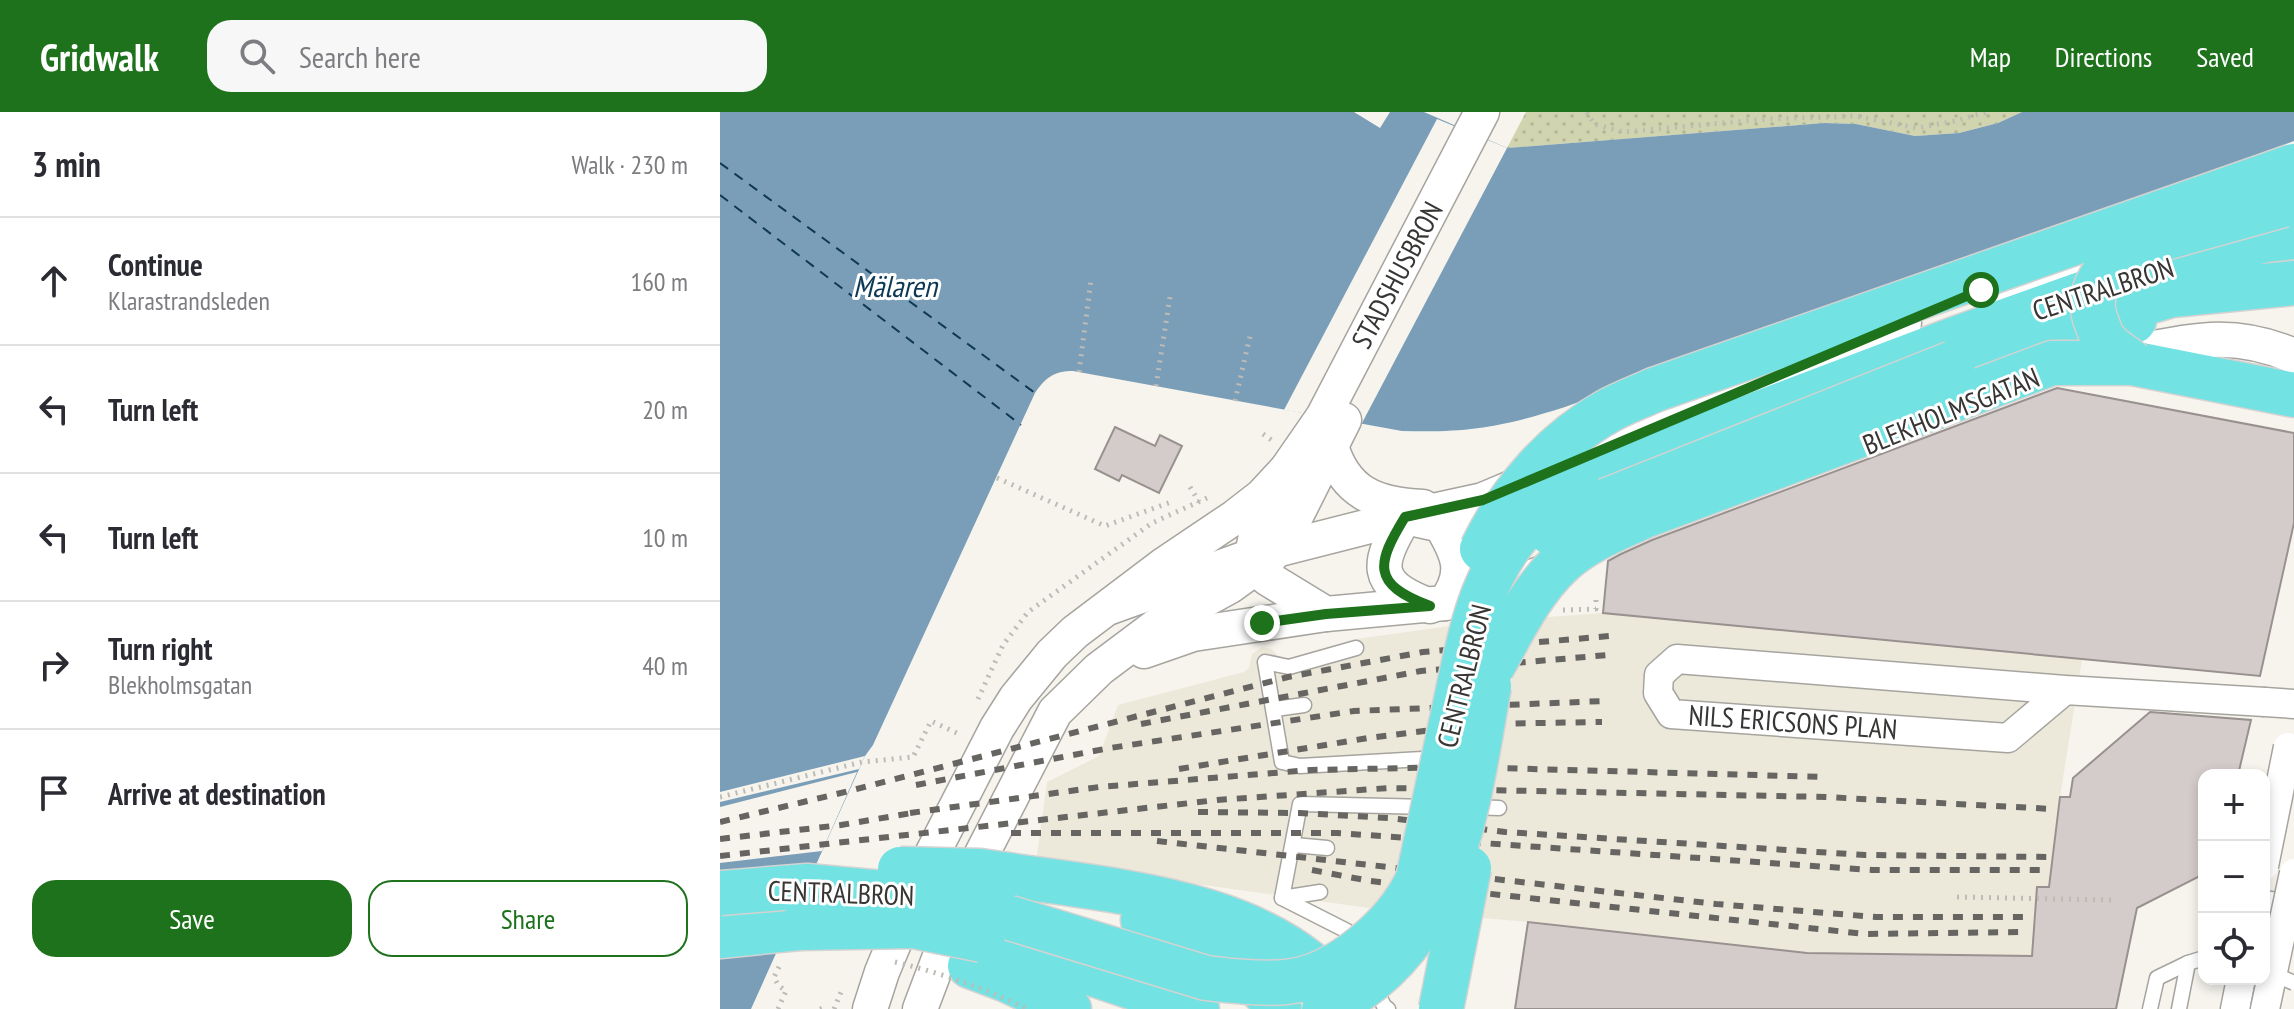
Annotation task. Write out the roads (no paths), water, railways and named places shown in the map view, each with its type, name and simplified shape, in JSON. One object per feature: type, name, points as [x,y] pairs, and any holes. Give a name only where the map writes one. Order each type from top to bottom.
[{"type":"highway","points":[[1446,734],[1460,621],[1469,580],[1493,524],[1526,479],[1568,438],[1608,411],[1669,385],[2294,166]]},
{"type":"highway","points":[[2132,363],[2104,341],[2093,314],[2095,289],[2106,269],[2121,255],[2143,244],[2294,203]]},
{"type":"highway","name":"CENTRALBRON","points":[[1324,1009],[1350,998],[1386,971],[1410,942],[1433,908],[1483,809],[1492,667],[1505,601],[1528,559],[1551,533],[1580,511],[2118,281],[2280,238]]},
{"type":"highway","points":[[1954,351],[2172,295],[2294,283]]},
{"type":"highway","points":[[1954,351],[2143,319],[2214,312],[2294,314]]},
{"type":"highway","name":"CENTRALBRON","points":[[720,893],[807,886],[948,899],[1206,978],[1289,982],[1329,968],[1378,935],[1410,896],[1418,879],[1446,734],[1469,638],[1484,592],[1521,532],[1546,507],[1577,485],[1609,470],[1954,351]]},
{"type":"highway","points":[[1492,667],[1539,587],[1562,562],[1592,541],[1642,517],[2052,363],[2132,363],[2294,395]]},
{"type":"highway","points":[[1441,1009],[1483,809]]},
{"type":"highway","points":[[807,886],[910,868],[980,871],[1167,927],[1238,961],[1279,1009]]},
{"type":"highway","points":[[989,876],[1135,894],[1219,916],[1262,933],[1321,973],[1350,1009]]},
{"type":"highway","name":"CENTRALBRON","points":[[720,936],[799,928],[913,926],[1016,948],[1197,1009]]},
{"type":"highway","points":[[799,928],[855,937],[953,960],[1007,980],[1069,1009]]},
{"type":"street","name":"STADSHUSBRON","points":[[1333,428],[1488,124]]},
{"type":"street","points":[[1110,607],[1262,557],[1405,517],[1446,516],[1981,290],[2280,238]]},
{"type":"street","name":"BLEKHOLMSGATAN","points":[[1099,669],[1193,634],[1326,614],[1437,604],[1503,588],[2066,365],[2225,338],[2255,343],[2294,356]]},
{"type":"street","points":[[870,1009],[926,866],[997,728],[1016,698],[1052,654],[1075,632],[1262,496],[1333,428]]},
{"type":"street","points":[[1333,428],[1336,464],[1358,490],[1378,501],[1446,516]]},
{"type":"street","points":[[920,1009],[989,876],[1055,712],[1099,669],[1155,627],[1230,586],[1262,557],[1294,520],[1333,428]]},
{"type":"street","points":[[1287,469],[1256,535],[1267,578],[1326,614]]},
{"type":"street","points":[[1405,517],[1385,553],[1383,563],[1386,577],[1412,599],[1437,604],[1456,588],[1459,570],[1446,516]]},
{"type":"street","name":"BLEKHOLMSGATAN","points":[[1446,516],[1491,536],[1620,543]]},
{"type":"street","name":"NILS ERICSONS PLAN","points":[[2065,690],[2008,738],[1671,714],[1658,693],[1659,675],[1677,659],[2065,690],[2294,704]]},
{"type":"street","points":[[2269,841],[2294,719]]},
{"type":"street","points":[[2265,1009],[2281,979],[2281,908],[2294,873]]},
{"type":"street","points":[[2235,1009],[2240,985]]},
{"type":"lane","points":[[1356,648],[1289,667],[1265,662],[1282,762],[1300,766],[1422,759],[1446,734]]},
{"type":"lane","points":[[1275,709],[1304,705]]},
{"type":"lane","points":[[1282,898],[1300,804],[1483,809]]},
{"type":"lane","points":[[1294,845],[1327,848]]},
{"type":"lane","points":[[1282,898],[1320,892]]},
{"type":"lane","points":[[1282,898],[1347,931],[1388,1009]]},
{"type":"lane","points":[[2150,1009],[2157,978],[2198,960]]},
{"type":"lane","points":[[2179,1009],[2188,963]]},
{"type":"water","name":"Mälaren","points":[[720,112],[1354,112],[1380,128],[1390,112],[1424,112],[1507,148],[1824,123],[1856,124],[1915,136],[1959,133],[1998,123],[2022,112],[2294,112],[2294,141],[1565,407],[1503,424],[1466,430],[1402,431],[1073,371],[1051,376],[1035,393],[873,745],[865,756],[751,1009],[720,1009]]},
{"type":"railway","points":[[720,822],[1288,677],[1423,652],[1610,636]]},
{"type":"railway","points":[[1141,724],[1421,671],[1608,655]]},
{"type":"railway","points":[[916,785],[1110,748],[1354,711],[1605,701]]},
{"type":"railway","points":[[1179,769],[1368,738],[1481,724],[1602,722]]},
{"type":"railway","points":[[910,813],[1099,787],[1311,770],[1459,767],[1827,777]]},
{"type":"railway","points":[[720,856],[1217,800],[1389,788],[1825,797],[2053,809]]},
{"type":"railway","points":[[720,839],[841,825],[918,812]]},
{"type":"railway","points":[[1198,812],[1389,818],[1505,832],[1865,855],[2048,857]]},
{"type":"railway","points":[[1011,833],[1337,833],[1872,870],[2047,870]]},
{"type":"railway","points":[[1157,841],[1716,904],[1876,917],[2028,917]]},
{"type":"railway","points":[[1312,870],[1370,881],[1865,934],[2028,932]]}]
